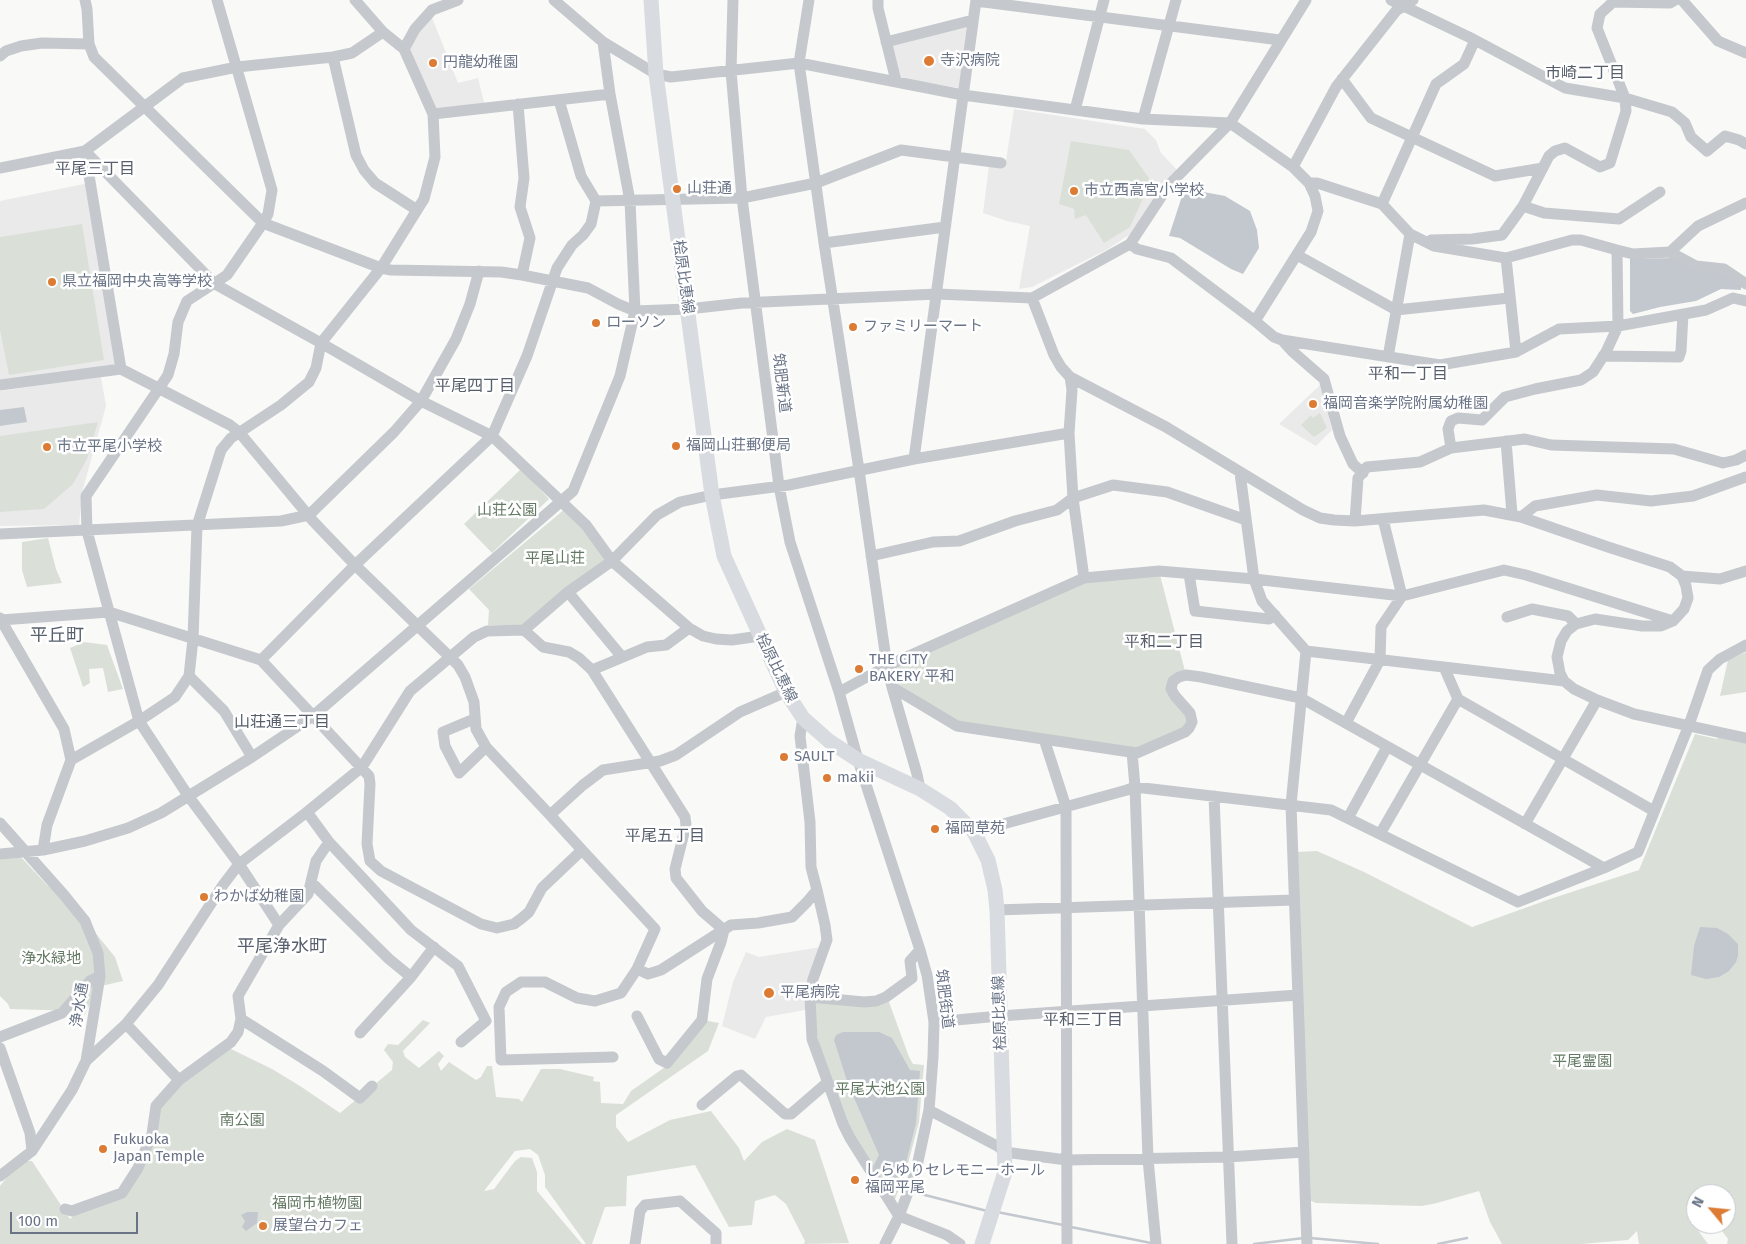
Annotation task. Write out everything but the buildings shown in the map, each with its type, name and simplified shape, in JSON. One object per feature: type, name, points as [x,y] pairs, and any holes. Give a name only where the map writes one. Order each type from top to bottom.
[{"type":"main road","name":"桧原比恵線","points":[[651,0],[656,74],[672,199],[712,495],[724,556],[786,692],[802,718],[829,741],[858,760],[920,789],[950,808],[974,832],[988,860],[996,890],[1005,1172],[982,1244]]},
{"type":"street","points":[[85,0],[89,44],[94,57],[264,223],[381,268],[391,270],[479,271],[522,275],[588,288],[635,311],[832,298],[937,294],[1032,298],[1130,244],[1169,185],[1230,123],[1306,0]]},
{"type":"street","points":[[217,0],[272,190],[268,214],[264,223],[227,275],[187,302],[178,322],[174,354],[168,375],[86,496],[87,531],[139,721],[189,797],[239,864],[279,925]]},
{"type":"street","points":[[71,760],[139,721],[175,697],[189,676],[193,639],[197,526],[221,450],[231,438],[281,405],[309,382],[316,368],[321,343],[381,268],[424,199],[435,157],[432,114],[404,50],[383,32],[355,0]]},
{"type":"street","points":[[404,50],[415,29],[432,10],[458,0]]},
{"type":"street","points":[[554,0],[603,42],[656,74],[671,77],[799,63],[964,95],[1143,119],[1230,123],[1293,167],[1309,183],[1315,196],[1318,211],[1312,232],[1255,321]]},
{"type":"street","name":"筑肥新道","points":[[733,0],[731,70],[742,198],[779,486],[790,542],[839,692],[858,760]]},
{"type":"street","points":[[809,0],[799,63],[824,243],[887,666],[918,774],[920,789]]},
{"type":"street","points":[[878,0],[878,8],[896,81]]},
{"type":"street","points":[[914,458],[976,0],[1280,40]]},
{"type":"street","points":[[1075,110],[1104,0]]},
{"type":"street","points":[[1143,119],[1176,0]]},
{"type":"street","points":[[1391,0],[1409,3],[1565,88],[1625,98],[1672,112],[1685,123],[1692,137],[1708,150],[1725,136],[1746,144]]},
{"type":"street","points":[[1415,237],[1472,239],[1502,235],[1523,206],[1549,156],[1555,151],[1566,148],[1600,167],[1610,162],[1626,111],[1625,98],[1597,28],[1600,14],[1613,2],[1670,3],[1675,0]]},
{"type":"street","points":[[1682,0],[1718,41],[1746,53]]},
{"type":"street","points":[[1293,167],[1336,87],[1396,11],[1409,3]]},
{"type":"street","points":[[886,42],[973,20]]},
{"type":"street","points":[[0,168],[85,151],[184,78],[237,68],[333,57],[352,53],[383,32]]},
{"type":"street","points":[[1382,204],[1436,84],[1464,64],[1475,40]]},
{"type":"street","points":[[0,854],[43,850],[85,841],[128,828],[161,813],[189,797],[313,716],[572,491],[620,376],[635,311],[630,201],[610,94],[603,42]]},
{"type":"street","points":[[0,56],[6,51],[21,46],[42,43],[89,44]]},
{"type":"street","points":[[333,57],[356,155],[364,170],[375,183],[417,210]]},
{"type":"street","points":[[1342,79],[1371,118],[1494,176],[1543,168]]},
{"type":"street","points":[[432,114],[610,94]]},
{"type":"street","points":[[261,660],[355,565],[492,436],[527,356],[557,268],[572,245],[591,224],[596,201],[582,176],[559,100]]},
{"type":"street","points":[[518,104],[524,178],[520,207],[530,238],[522,275]]},
{"type":"street","points":[[596,201],[742,198],[816,183],[901,150],[1001,163]]},
{"type":"street","points":[[85,151],[215,284],[421,401],[492,436],[586,526],[612,560],[689,628],[703,636],[716,639],[732,640],[760,636]]},
{"type":"street","points":[[85,151],[121,369]]},
{"type":"street","points":[[1309,183],[1317,183],[1382,204],[1415,237],[1434,246],[1506,258],[1572,240],[1581,240],[1633,254],[1670,252],[1696,266],[1724,269],[1746,284]]},
{"type":"street","points":[[1523,206],[1544,214],[1619,219],[1660,192]]},
{"type":"street","points":[[1670,252],[1698,226],[1746,202]]},
{"type":"street","points":[[824,243],[945,226]]},
{"type":"street","points":[[1388,357],[1396,310],[1415,237]]},
{"type":"street","points":[[1130,244],[1138,249],[1171,258],[1274,337],[1282,340],[1440,365],[1516,352],[1559,329],[1618,326],[1706,310],[1733,298],[1746,300]]},
{"type":"street","points":[[1450,448],[1448,429],[1451,421],[1458,418],[1482,420],[1505,397],[1581,380],[1593,372],[1618,326],[1618,250]]},
{"type":"street","points":[[1297,256],[1396,310],[1509,298]]},
{"type":"street","points":[[1506,258],[1516,352]]},
{"type":"street","points":[[0,534],[280,521],[308,515],[394,432],[421,401],[456,339],[470,304],[479,271]]},
{"type":"street","points":[[1032,298],[1054,355],[1070,377],[1166,427],[1210,452],[1240,473],[1320,518],[1355,521],[1484,510],[1517,516],[1608,548],[1653,560],[1670,567],[1682,576],[1688,598],[1684,609],[1673,621],[1661,626],[1642,626],[1595,619],[1576,624],[1567,631],[1561,641],[1557,657],[1560,673],[1564,681],[1574,689],[1634,714],[1745,736]]},
{"type":"street","points":[[1603,356],[1679,357],[1683,314]]},
{"type":"street","points":[[1282,340],[1324,379],[1340,436],[1353,464],[1362,473]]},
{"type":"street","points":[[0,385],[121,369],[230,425],[239,432],[308,515],[355,565],[450,657],[466,677],[474,702],[476,729],[486,747],[655,929],[637,969],[621,993],[595,1001],[577,998],[545,982],[521,982],[506,992],[499,1008],[501,1060],[613,1057]]},
{"type":"street","points":[[1070,377],[1072,390],[1069,433],[1073,498],[1084,578]]},
{"type":"street","points":[[86,1061],[126,1024],[158,985],[166,970],[239,864],[362,767],[404,698],[474,638],[487,631],[524,630],[568,592],[612,560],[657,515],[680,502],[712,495],[779,486],[914,458],[1069,433]]},
{"type":"street","points":[[1355,521],[1358,478],[1367,467],[1420,462],[1450,448],[1525,439],[1551,445],[1674,449],[1723,462],[1736,460],[1746,454]]},
{"type":"street","points":[[1506,441],[1517,516]]},
{"type":"street","points":[[1240,473],[1254,579],[1262,601],[1306,651],[1564,681]]},
{"type":"street","points":[[1517,516],[1535,506],[1597,495],[1651,501],[1693,496],[1746,477]]},
{"type":"street","points":[[872,556],[933,542],[959,541],[1014,521],[1057,510],[1073,498],[1113,485],[1167,492],[1246,520]]},
{"type":"street","points":[[1346,723],[1380,660],[1381,627],[1402,596],[1383,519]]},
{"type":"street","points":[[839,692],[887,666],[1084,578],[1159,572],[1254,579],[1402,596],[1504,570],[1526,575],[1673,621]]},
{"type":"street","points":[[1682,576],[1720,579],[1746,571]]},
{"type":"street","points":[[1189,574],[1195,611],[1269,619],[1275,615]]},
{"type":"street","points":[[568,592],[622,657]]},
{"type":"street","points":[[1507,617],[1532,609],[1568,616],[1576,624]]},
{"type":"street","points":[[43,850],[47,825],[71,760],[64,730],[1,619],[110,612],[261,660],[369,776],[367,844],[370,861],[381,872],[481,924],[497,928],[514,924],[529,912],[542,888],[582,850]]},
{"type":"street","points":[[592,670],[647,647],[666,645],[689,628]]},
{"type":"street","points":[[524,630],[543,647],[569,652],[592,670],[685,817],[686,825],[675,869],[676,878],[702,911],[724,930]]},
{"type":"street","points":[[974,832],[1135,787],[1331,810],[1518,902],[1604,868],[1638,852],[1689,725],[1708,670],[1720,659],[1746,645]]},
{"type":"street","points":[[1306,651],[1291,805],[1307,1244]]},
{"type":"street","points":[[1444,667],[1458,699],[1654,811]]},
{"type":"street","points":[[892,687],[957,726],[1137,753],[1185,732],[1189,728],[1192,722],[1190,712],[1171,689],[1173,681],[1179,677],[1186,675],[1201,677],[1302,698],[1604,868]]},
{"type":"street","points":[[189,676],[224,711],[252,757]]},
{"type":"street","points":[[550,815],[583,785],[603,770],[652,763],[676,756],[740,712],[786,692]]},
{"type":"street","points":[[1380,834],[1458,699]]},
{"type":"street","points":[[1525,824],[1597,700]]},
{"type":"street","points":[[802,718],[800,736],[810,822],[811,867],[827,940],[813,979],[810,997],[812,1039],[850,1138],[899,1216],[947,1235],[960,1244]]},
{"type":"street","points":[[474,719],[443,732],[445,746],[459,774],[486,747]]},
{"type":"street","points":[[1044,739],[1066,807],[1066,1160],[1068,1244]]},
{"type":"street","points":[[1348,818],[1387,746]]},
{"type":"street","points":[[1132,752],[1135,787],[1148,1159],[1156,1244]]},
{"type":"street","name":"筑肥街道","points":[[858,760],[920,950],[927,975],[934,1022],[929,1110],[916,1172],[899,1216],[885,1244]]},
{"type":"street","points":[[1214,796],[1232,1244]]},
{"type":"street","points":[[307,812],[329,842],[411,930],[458,966],[486,1020],[461,1042]]},
{"type":"street","name":"浄水通","points":[[0,823],[64,895],[85,922],[98,953],[100,976],[86,1061],[72,1090],[32,1151],[0,1176]]},
{"type":"street","points":[[65,1209],[72,1211],[122,1193],[138,1168],[152,1134],[156,1106],[179,1080],[231,1042],[238,1032],[241,1019],[238,996],[279,925],[308,894],[316,861],[329,842]]},
{"type":"street","points":[[312,883],[389,959],[411,977]]},
{"type":"street","points":[[637,969],[648,974],[662,970],[731,924],[758,923],[792,917],[817,890]]},
{"type":"street","points":[[997,910],[1294,900]]},
{"type":"street","points":[[637,1016],[659,1059],[667,1063],[702,1020],[706,979],[724,930]]},
{"type":"street","points":[[360,1033],[411,977],[434,947]]},
{"type":"street","points":[[810,997],[864,1002],[876,1001],[886,997],[912,978],[910,961],[920,950]]},
{"type":"street","points":[[0,1037],[62,1013],[90,980],[100,976]]},
{"type":"street","points":[[934,1022],[1298,995]]},
{"type":"street","points":[[241,1019],[323,1071],[360,1098],[372,1086]]},
{"type":"street","points":[[126,1024],[179,1080]]},
{"type":"street","points":[[0,1048],[30,1133],[32,1151]]},
{"type":"street","points":[[702,1105],[737,1076],[741,1075],[785,1114],[791,1114],[828,1082]]},
{"type":"street","points":[[929,1110],[999,1147],[1004,1152],[1066,1160],[1148,1159],[1304,1152]]},
{"type":"street","points":[[635,1244],[640,1211],[645,1205],[680,1201],[716,1234],[716,1244]]},
{"type":"shaded area","name":"円龍幼稚園","points":[[431,15],[458,83],[478,78],[485,106],[436,110],[409,49],[414,37]]},
{"type":"shaded area","name":"寺沢病院","points":[[967,27],[959,88],[900,78],[892,44]]},
{"type":"shaded area","name":"市立西高宮小学校","points":[[1014,109],[1145,129],[1156,140],[1161,153],[1177,170],[1132,233],[1108,249],[1032,287],[1019,289],[1030,226],[983,213],[989,165],[1005,167]]},
{"type":"shaded area","name":"県立福岡中央高等学校","points":[[89,183],[118,364],[0,382],[0,201]]},
{"type":"shaded area","points":[[1193,190],[1225,196],[1250,211],[1257,230],[1259,248],[1243,274],[1231,269],[1180,238],[1169,236],[1182,196]]},
{"type":"shaded area","points":[[1671,258],[1725,272],[1741,284],[1741,290],[1721,289],[1696,301],[1633,314],[1630,311],[1630,259]]},
{"type":"shaded area","name":"市立平尾小学校","points":[[101,377],[106,406],[83,489],[79,525],[0,526],[0,391]]},
{"type":"shaded area","name":"福岡音楽学院附属幼稚園","points":[[1321,384],[1332,430],[1316,446],[1279,424]]},
{"type":"shaded area","points":[[24,407],[27,422],[0,426],[0,410]]},
{"type":"shaded area","points":[[1700,927],[1717,928],[1728,934],[1738,944],[1736,962],[1729,971],[1719,977],[1706,979],[1691,975],[1694,946]]},
{"type":"shaded area","name":"平尾病院","points":[[821,947],[805,1010],[766,1017],[755,1039],[722,1026],[733,982],[746,952],[759,957]]},
{"type":"shaded area","points":[[843,1032],[879,1032],[892,1038],[910,1070],[920,1071],[916,1123],[903,1175],[890,1179],[886,1165],[876,1170],[874,1165],[879,1155],[848,1084],[834,1040],[836,1035]]},
{"type":"shaded area","points":[[247,1212],[258,1212],[257,1223],[246,1231],[242,1227],[245,1221],[241,1215]]},
{"type":"green space","points":[[1071,141],[1129,150],[1151,181],[1130,227],[1104,243],[1086,215],[1075,219],[1074,209],[1059,204]]},
{"type":"green space","name":"県立福岡中央高等学校","points":[[82,224],[104,360],[9,375],[0,330],[0,237]]},
{"type":"green space","points":[[1320,413],[1327,428],[1314,437],[1301,425],[1311,415],[1313,418]]},
{"type":"green space","points":[[98,422],[87,459],[73,484],[44,509],[0,512],[0,436]]},
{"type":"green space","name":"山荘公園","points":[[521,469],[549,499],[492,553],[464,524]]},
{"type":"green space","name":"平尾山荘","points":[[565,509],[583,523],[607,558],[524,625],[488,625],[489,610],[469,589]]},
{"type":"green space","points":[[48,538],[56,569],[62,583],[27,587],[22,570],[22,542]]},
{"type":"green space","points":[[1160,575],[1185,671],[1171,678],[1187,714],[1186,726],[1134,749],[958,722],[895,682],[893,668],[1082,582]]},
{"type":"green space","points":[[84,642],[107,645],[123,689],[108,692],[103,668],[89,669],[90,683],[83,687],[70,648]]},
{"type":"green space","points":[[1746,652],[1746,692],[1720,696],[1728,660]]},
{"type":"green space","name":"平尾霊園","points":[[1695,734],[1717,739],[1719,735],[1746,738],[1746,1244],[1727,1244],[1728,1239],[1724,1234],[1736,1234],[1736,1184],[1686,1184],[1686,1234],[1701,1234],[1708,1244],[1639,1244],[1637,1231],[1628,1240],[1581,1244],[1502,1244],[1490,1222],[1479,1191],[1422,1206],[1316,1203],[1309,1200],[1297,852],[1317,851],[1364,872],[1472,927],[1639,870]]},
{"type":"green space","name":"浄水緑地","points":[[20,856],[47,885],[63,893],[115,957],[123,981],[97,987],[85,1015],[77,1011],[10,1009],[0,996],[0,857]]},
{"type":"green space","name":"平尾大池公園","points":[[813,1000],[889,1002],[909,1057],[913,1064],[924,1065],[919,1122],[906,1171],[894,1202],[852,1134],[825,1067],[814,1024]]},
{"type":"green space","points":[[423,1020],[430,1023],[403,1051],[405,1057],[419,1068],[439,1051],[444,1056],[438,1064],[441,1071],[449,1062],[476,1080],[481,1077],[487,1066],[492,1066],[496,1097],[519,1099],[522,1102],[541,1069],[560,1069],[594,1077],[593,1081],[600,1082],[601,1103],[623,1104],[631,1091],[668,1065],[703,1020],[719,1023],[708,1051],[616,1115],[616,1127],[628,1142],[670,1120],[711,1111],[739,1148],[744,1161],[762,1142],[787,1129],[815,1140],[849,1243],[804,1244],[805,1241],[786,1204],[775,1195],[755,1201],[752,1225],[729,1227],[695,1165],[627,1176],[626,1206],[605,1207],[592,1244],[586,1244],[545,1187],[545,1175],[538,1155],[530,1149],[515,1151],[484,1191],[494,1189],[515,1161],[521,1157],[532,1158],[537,1172],[537,1191],[582,1244],[0,1244],[0,1186],[7,1177],[27,1161],[32,1161],[70,1219],[73,1216],[123,1196],[156,1115],[173,1091],[229,1048],[272,1069],[340,1113],[392,1070],[393,1062],[384,1050],[388,1044],[398,1045]]},
{"type":"waterway","points":[[921,1194],[987,1211]]},
{"type":"waterway","points":[[997,1212],[1063,1225]]},
{"type":"waterway","points":[[1071,1227],[1151,1243]]},
{"type":"waterway","points":[[1254,1244],[1304,1238]]},
{"type":"waterway","points":[[1310,1238],[1378,1244]]},
{"type":"waterway","points":[[1438,1244],[1467,1238]]},
{"type":"place","name":"寺沢病院","points":[[929,61]]},
{"type":"place","name":"円龍幼稚園","points":[[433,63]]},
{"type":"place","name":"山荘通","points":[[677,189]]},
{"type":"place","name":"市立西高宮小学校","points":[[1074,191]]},
{"type":"place","name":"県立福岡中央高等学校","points":[[52,282]]},
{"type":"place","name":"ローソン","points":[[596,323]]},
{"type":"place","name":"ファミリーマート","points":[[853,327]]},
{"type":"place","name":"福岡音楽学院附属幼稚園","points":[[1313,404]]},
{"type":"place","name":"福岡山荘郵便局","points":[[676,446]]},
{"type":"place","name":"市立平尾小学校","points":[[47,447]]},
{"type":"place","name":"THE CITY BAKERY 平和","points":[[859,669]]},
{"type":"place","name":"SAULT","points":[[784,757]]},
{"type":"place","name":"makii","points":[[827,778]]},
{"type":"place","name":"福岡草苑","points":[[935,829]]},
{"type":"place","name":"わかば幼稚園","points":[[204,897]]},
{"type":"place","name":"平尾病院","points":[[769,993]]},
{"type":"place","name":"Fukuoka Japan Temple","points":[[103,1149]]},
{"type":"place","name":"しらゆりセレモニーホール 福岡平尾","points":[[855,1180]]},
{"type":"place","name":"展望台カフェ","points":[[263,1226]]},
{"type":"district","name":"市崎二丁目","points":[[1585,74]]},
{"type":"district","name":"平尾三丁目","points":[[95,170]]},
{"type":"district","name":"平和一丁目","points":[[1408,375]]},
{"type":"district","name":"平尾四丁目","points":[[475,387]]},
{"type":"district","name":"平丘町","points":[[57,636]]},
{"type":"district","name":"平和二丁目","points":[[1164,643]]},
{"type":"district","name":"山荘通三丁目","points":[[282,723]]},
{"type":"district","name":"平尾五丁目","points":[[665,837]]},
{"type":"district","name":"平尾浄水町","points":[[282,947]]},
{"type":"district","name":"平和三丁目","points":[[1083,1021]]},
{"type":"park label","name":"南公園","points":[[242,1121]]},
{"type":"park label","name":"福岡市植物園","points":[[317,1204]]}]
